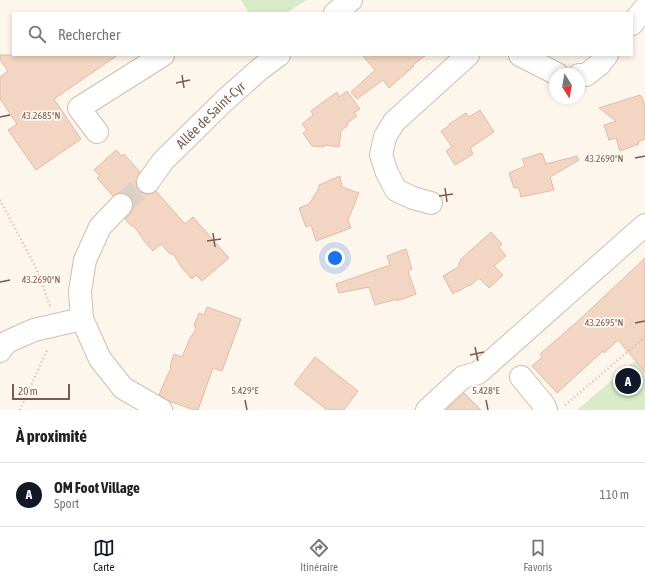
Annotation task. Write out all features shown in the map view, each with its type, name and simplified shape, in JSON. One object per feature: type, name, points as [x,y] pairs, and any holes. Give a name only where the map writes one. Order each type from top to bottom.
[{"type":"street","points":[[335,12],[351,0]]},
{"type":"street","points":[[633,23],[645,8]]},
{"type":"street","points":[[97,132],[79,108],[160,56]]},
{"type":"street","name":"Allée de Saint-Cyr","points":[[148,182],[163,161],[224,101],[255,62],[276,56]]},
{"type":"street","points":[[431,203],[413,198],[396,190],[387,174],[381,155],[385,137],[394,122],[467,56]]},
{"type":"street","points":[[522,56],[549,70]]},
{"type":"street","points":[[585,75],[600,64],[606,56]]},
{"type":"street","points":[[121,206],[100,227],[85,260],[80,290],[82,318],[100,359],[123,388],[161,410]]},
{"type":"street","points":[[427,410],[462,377],[478,373],[645,225]]},
{"type":"street","points":[[0,351],[8,342],[34,330],[82,318]]},
{"type":"street","points":[[521,378],[544,405],[554,408]]},
{"type":"path","points":[[0,200],[36,268],[50,306],[54,325],[52,339],[20,410]]},
{"type":"path","points":[[554,408],[645,337]]},
{"type":"green space","points":[[241,0],[307,0],[288,12],[248,12]]},
{"type":"green space","points":[[645,352],[645,410],[577,410]]},
{"type":"building","points":[[0,55],[117,56],[54,99],[81,139],[36,170],[8,130],[17,124],[0,99],[0,77],[8,71],[0,60]]},
{"type":"building","points":[[363,56],[425,56],[389,88],[383,80],[357,99],[351,92],[375,70]]},
{"type":"building","points":[[347,91],[360,109],[354,113],[357,116],[347,123],[348,125],[341,131],[339,147],[324,145],[324,147],[312,146],[303,133],[307,130],[302,124],[313,115],[311,111],[337,92],[339,97]]},
{"type":"building","points":[[640,95],[645,106],[645,139],[638,142],[639,144],[620,151],[616,138],[609,140],[604,125],[616,121],[599,108]]},
{"type":"building","points":[[480,110],[494,132],[470,148],[473,154],[455,165],[446,151],[452,147],[441,131],[466,113],[469,117]]},
{"type":"building","points":[[116,150],[122,156],[124,154],[140,172],[136,181],[137,188],[140,192],[147,194],[156,191],[185,224],[193,217],[229,258],[202,281],[196,275],[192,279],[182,268],[173,254],[170,254],[161,244],[153,251],[134,226],[131,226],[125,219],[133,208],[133,202],[130,196],[124,193],[118,193],[113,196],[97,178],[100,176],[94,170]]},
{"type":"building","points":[[542,153],[546,164],[577,156],[579,160],[550,177],[554,190],[521,197],[519,188],[514,188],[509,173],[525,166],[522,159]]},
{"type":"building","points":[[340,176],[342,187],[359,193],[348,220],[351,228],[316,241],[311,225],[306,227],[299,208],[309,204],[319,188],[319,185]]},
{"type":"building","points":[[491,232],[502,244],[499,247],[506,256],[494,266],[503,275],[489,288],[479,278],[470,286],[469,285],[457,292],[456,291],[453,294],[443,276],[460,266],[458,264],[461,261],[460,260]]},
{"type":"building","points":[[406,249],[412,269],[408,271],[416,294],[397,301],[397,299],[375,305],[369,287],[339,293],[336,284],[390,265],[387,256]]},
{"type":"building","points":[[645,258],[645,372],[618,340],[604,353],[603,351],[557,393],[532,366],[542,357],[540,354],[578,321]]},
{"type":"building","points":[[207,307],[241,319],[222,371],[213,368],[198,410],[194,410],[169,401],[159,395],[171,368],[170,366],[174,354],[182,357],[190,338],[196,329],[194,325],[199,313],[204,315]]},
{"type":"building","points":[[315,357],[358,391],[344,410],[327,410],[294,384]]},
{"type":"building","points":[[464,393],[481,410],[446,410]]},
{"type":"tunnel","points":[[121,205],[148,182]]},
{"type":"place","name":"OM Foot Village","points":[[628,381]]}]
